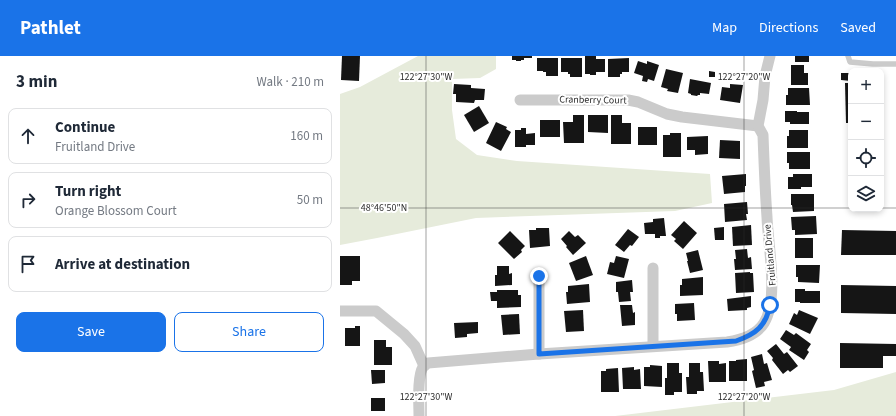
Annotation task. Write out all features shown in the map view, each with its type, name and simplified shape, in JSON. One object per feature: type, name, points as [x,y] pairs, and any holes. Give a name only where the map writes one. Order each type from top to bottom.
[{"type":"street","name":"Fruitland Drive","points":[[424,366],[432,362],[736,341],[756,332],[764,324],[768,314],[772,291],[763,135],[758,126],[763,100],[765,76],[770,56]]},
{"type":"street","name":"Cranberry Court","points":[[520,100],[628,100],[638,102],[667,114],[758,126]]},
{"type":"street","points":[[653,268],[653,346]]},
{"type":"street","points":[[539,276],[539,354]]},
{"type":"street","points":[[340,311],[376,311],[404,334],[415,346],[424,366],[421,371],[419,383],[419,416]]},
{"type":"lane","points":[[848,56],[850,62],[896,64]]},
{"type":"green space","points":[[418,56],[496,56],[496,69],[480,78],[452,79],[452,110],[456,139],[477,155],[517,161],[710,174],[712,203],[675,211],[476,218],[340,245],[340,94],[360,87]]},
{"type":"green space","points":[[896,372],[896,416],[615,416],[834,390]]},
{"type":"building","points":[[342,56],[360,56],[359,81],[341,80]]},
{"type":"building","points":[[512,56],[532,56],[532,58],[524,58],[524,60],[516,61],[512,60]]},
{"type":"building","points":[[585,56],[596,56],[596,59],[605,59],[605,72],[596,72],[596,75],[585,74]]},
{"type":"building","points":[[795,56],[809,56],[809,62],[795,62]]},
{"type":"building","points":[[537,58],[558,58],[558,76],[546,76],[546,72],[537,71]]},
{"type":"building","points":[[561,58],[582,58],[582,77],[570,77],[568,72],[561,72]]},
{"type":"building","points":[[629,58],[629,72],[622,72],[620,77],[608,77],[608,59]]},
{"type":"building","points":[[638,61],[647,64],[647,61],[659,65],[654,81],[648,79],[647,82],[642,81],[643,76],[634,73]]},
{"type":"building","points":[[791,65],[804,65],[804,73],[808,73],[808,85],[791,85]]},
{"type":"building","points":[[666,69],[683,73],[678,93],[667,91],[668,89],[661,87]]},
{"type":"building","points":[[709,71],[715,72],[715,77],[709,77]]},
{"type":"building","points":[[719,73],[725,73],[725,79],[718,78]]},
{"type":"building","points":[[841,73],[848,73],[848,81],[841,80]]},
{"type":"building","points":[[690,79],[711,83],[709,94],[700,93],[700,95],[697,96],[688,93]]},
{"type":"building","points":[[845,83],[848,83],[848,123],[846,123]]},
{"type":"building","points":[[454,84],[471,85],[471,88],[485,89],[484,100],[475,100],[474,103],[456,102],[456,94],[453,94]]},
{"type":"building","points":[[730,84],[743,85],[740,103],[720,100],[722,87],[730,88]]},
{"type":"building","points":[[788,88],[809,88],[810,105],[786,105]]},
{"type":"building","points":[[479,106],[489,123],[474,132],[464,115]]},
{"type":"building","points":[[785,111],[809,112],[809,124],[790,124],[790,122],[785,122]]},
{"type":"building","points":[[573,115],[584,115],[584,143],[564,143],[563,122],[573,122]]},
{"type":"building","points":[[588,115],[608,115],[608,133],[588,132]]},
{"type":"building","points":[[611,115],[622,115],[622,123],[631,123],[631,144],[611,144]]},
{"type":"building","points":[[540,120],[560,120],[560,137],[540,137]]},
{"type":"building","points":[[496,122],[507,127],[506,129],[511,132],[501,151],[486,143]]},
{"type":"building","points":[[638,127],[657,127],[657,145],[638,145]]},
{"type":"building","points":[[521,128],[526,128],[526,134],[535,133],[535,145],[515,147],[515,130],[521,130]]},
{"type":"building","points":[[789,130],[808,130],[808,148],[787,148],[787,136],[789,136]]},
{"type":"building","points":[[670,133],[681,133],[681,157],[663,157],[663,135],[670,135]]},
{"type":"building","points":[[708,136],[708,154],[695,155],[695,150],[687,150],[687,137]]},
{"type":"building","points":[[720,140],[740,141],[740,159],[719,158]]},
{"type":"building","points":[[787,152],[810,152],[810,169],[789,169],[789,163],[787,163]]},
{"type":"building","points":[[746,174],[745,192],[724,194],[722,176]]},
{"type":"building","points":[[793,174],[812,174],[812,187],[788,189],[788,177],[793,177]]},
{"type":"building","points":[[791,194],[814,194],[814,211],[793,212],[791,205]]},
{"type":"building","points":[[747,202],[747,220],[725,222],[724,204]]},
{"type":"building","points":[[816,216],[817,234],[795,235],[795,230],[792,230],[791,217]]},
{"type":"building","points":[[664,218],[666,236],[655,238],[655,234],[645,234],[644,223],[653,222],[653,219]]},
{"type":"building","points":[[684,221],[697,233],[683,249],[674,241],[676,239],[671,235]]},
{"type":"building","points":[[751,225],[752,245],[733,246],[732,227]]},
{"type":"building","points":[[724,227],[724,240],[715,240],[714,228]]},
{"type":"building","points":[[536,228],[549,228],[550,246],[530,248],[529,230],[536,230]]},
{"type":"building","points":[[628,229],[639,237],[632,246],[630,245],[624,252],[615,245]]},
{"type":"building","points":[[842,230],[896,231],[896,255],[841,255]]},
{"type":"building","points":[[510,231],[525,246],[521,250],[522,252],[514,259],[498,243]]},
{"type":"building","points":[[569,231],[575,237],[578,235],[586,243],[573,255],[561,239]]},
{"type":"building","points":[[795,238],[813,238],[813,258],[795,258]]},
{"type":"building","points":[[747,249],[748,258],[751,257],[752,269],[735,270],[735,250]]},
{"type":"building","points":[[698,250],[703,270],[690,273],[686,253]]},
{"type":"building","points":[[340,256],[360,256],[360,281],[352,281],[352,285],[340,285]]},
{"type":"building","points":[[586,256],[593,275],[576,281],[569,263]]},
{"type":"building","points":[[616,256],[629,259],[624,278],[607,274],[610,262],[614,263]]},
{"type":"building","points":[[796,265],[820,265],[819,283],[798,282],[798,277],[796,277]]},
{"type":"building","points":[[497,266],[509,266],[509,274],[512,273],[512,285],[495,286]]},
{"type":"building","points":[[735,273],[753,273],[754,292],[736,293]]},
{"type":"building","points":[[703,277],[703,295],[680,296],[680,285],[682,285],[682,279]]},
{"type":"building","points":[[632,280],[633,292],[630,292],[631,301],[619,302],[618,292],[616,292],[616,282]]},
{"type":"building","points":[[589,284],[590,302],[567,304],[566,292],[568,292],[568,286]]},
{"type":"building","points":[[841,285],[896,286],[896,314],[841,313]]},
{"type":"building","points":[[795,289],[820,291],[820,303],[795,302]]},
{"type":"building","points":[[497,290],[518,290],[518,295],[521,295],[521,307],[497,308],[497,301],[491,301],[490,292],[497,292]]},
{"type":"building","points":[[751,296],[751,307],[747,308],[747,310],[728,311],[727,299]]},
{"type":"building","points":[[694,303],[695,320],[677,321],[675,304]]},
{"type":"building","points":[[620,305],[632,305],[633,313],[635,312],[635,325],[622,326]]},
{"type":"building","points":[[583,310],[584,331],[566,332],[564,311]]},
{"type":"building","points":[[799,310],[818,318],[810,334],[789,324],[794,313],[797,315]]},
{"type":"building","points":[[519,314],[520,334],[503,335],[501,315]]},
{"type":"building","points":[[478,322],[478,333],[467,334],[467,337],[455,338],[454,323]]},
{"type":"building","points":[[355,326],[360,326],[360,346],[345,346],[345,328],[355,328]]},
{"type":"building","points":[[786,330],[794,335],[796,333],[811,344],[807,350],[809,352],[804,360],[789,350],[791,347],[780,339]]},
{"type":"building","points":[[374,340],[386,340],[386,347],[392,347],[392,365],[374,365]]},
{"type":"building","points":[[840,343],[896,344],[896,356],[883,356],[883,368],[840,368]]},
{"type":"building","points":[[776,344],[784,354],[787,352],[798,366],[790,372],[788,370],[783,374],[767,351]]},
{"type":"building","points":[[762,354],[764,364],[767,363],[772,380],[764,382],[765,386],[756,388],[752,371],[754,370],[751,357]]},
{"type":"building","points":[[747,359],[747,381],[729,381],[729,361]]},
{"type":"building","points":[[708,361],[719,361],[719,364],[726,363],[726,382],[709,382]]},
{"type":"building","points":[[667,363],[679,363],[679,373],[682,373],[682,392],[674,392],[674,395],[665,395]]},
{"type":"building","points":[[689,363],[700,363],[700,372],[703,372],[704,391],[697,391],[697,394],[687,394],[686,377],[689,377]]},
{"type":"building","points":[[650,365],[662,366],[662,387],[644,386],[644,367],[650,367]]},
{"type":"building","points":[[634,367],[634,370],[640,369],[641,389],[623,389],[622,368]]},
{"type":"building","points":[[618,368],[619,392],[601,392],[601,371]]},
{"type":"building","points":[[371,370],[385,370],[385,383],[372,384]]},
{"type":"building","points":[[371,398],[385,398],[385,411],[371,411]]},
{"type":"route","points":[[539,276],[539,354],[736,341],[756,332],[764,324],[770,305]]}]
